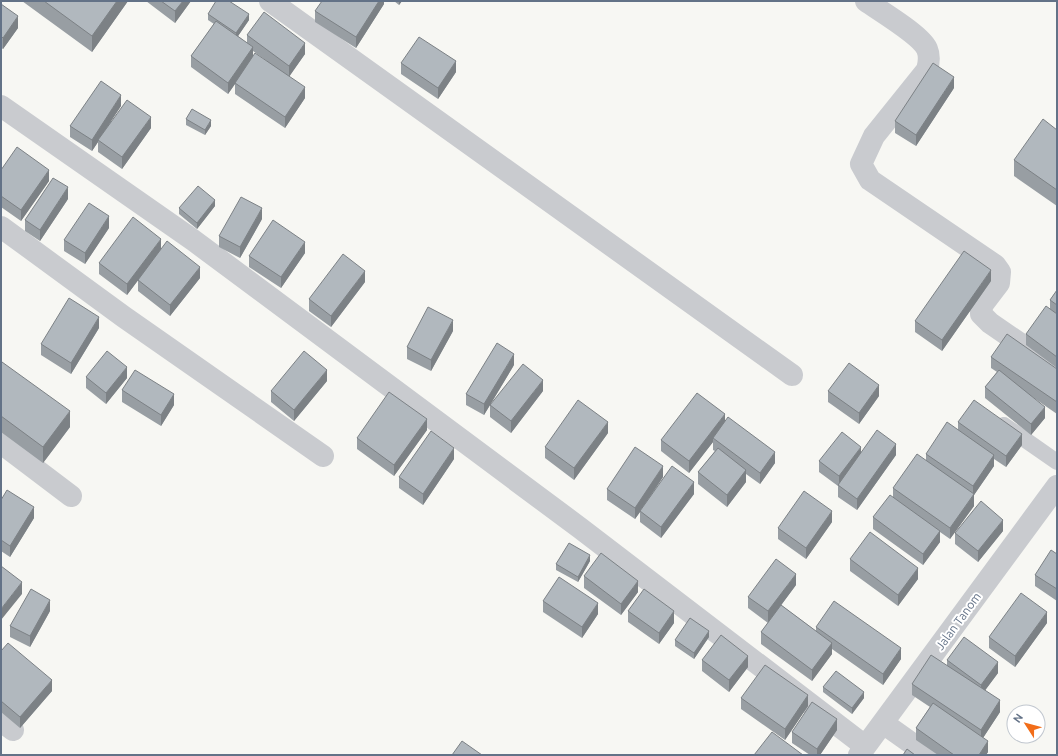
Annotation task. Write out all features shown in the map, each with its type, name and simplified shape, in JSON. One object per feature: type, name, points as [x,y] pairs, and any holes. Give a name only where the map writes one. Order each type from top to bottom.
[{"type":"street","points":[[270,1],[792,374]]},
{"type":"street","points":[[866,1],[916,36],[927,48],[929,59],[927,70],[874,136],[861,164],[870,180],[995,265],[1000,272],[999,283],[983,304],[981,314],[990,323],[1057,369]]},
{"type":"street","points":[[1,106],[212,254],[580,528],[862,751]]},
{"type":"street","points":[[1,226],[124,316],[322,456]]},
{"type":"street","points":[[1,443],[71,496]]},
{"type":"street","name":"Jalan Tanom","points":[[862,751],[1057,486]]},
{"type":"street","points":[[883,722],[928,755]]},
{"type":"lane","points":[[992,416],[1057,462]]},
{"type":"building","points":[[44,1],[117,1],[92,36]]},
{"type":"building","points":[[161,1],[183,1],[175,11]]},
{"type":"building","points":[[216,1],[229,1],[249,14],[236,33],[208,14]]},
{"type":"building","points":[[322,1],[379,1],[356,37],[315,11]]},
{"type":"building","points":[[1,4],[18,16],[3,38],[1,36]]},
{"type":"building","points":[[264,12],[305,43],[289,66],[247,35]]},
{"type":"building","points":[[216,21],[253,47],[228,83],[191,56]]},
{"type":"building","points":[[419,37],[456,61],[438,88],[401,63]]},
{"type":"building","points":[[255,53],[305,87],[285,117],[235,83]]},
{"type":"building","points":[[933,63],[954,77],[916,135],[895,121]]},
{"type":"building","points":[[101,81],[121,95],[92,140],[70,126]]},
{"type":"building","points":[[127,100],[151,117],[122,157],[98,140]]},
{"type":"building","points":[[192,109],[211,120],[205,130],[186,119]]},
{"type":"building","points":[[1043,119],[1057,130],[1057,190],[1014,160]]},
{"type":"building","points":[[17,147],[49,170],[21,210],[1,196],[1,170]]},
{"type":"building","points":[[53,178],[68,187],[40,230],[25,220]]},
{"type":"building","points":[[198,186],[215,200],[197,223],[179,208]]},
{"type":"building","points":[[241,197],[262,208],[240,247],[219,236]]},
{"type":"building","points":[[89,203],[109,216],[85,253],[64,240]]},
{"type":"building","points":[[133,217],[161,239],[127,284],[99,263]]},
{"type":"building","points":[[273,220],[305,242],[281,277],[249,256]]},
{"type":"building","points":[[167,241],[200,267],[170,305],[138,280]]},
{"type":"building","points":[[964,251],[991,270],[942,340],[915,321]]},
{"type":"building","points":[[343,254],[365,271],[331,316],[309,299]]},
{"type":"building","points":[[1057,290],[1057,305],[1050,300]]},
{"type":"building","points":[[69,298],[99,317],[71,363],[41,344]]},
{"type":"building","points":[[1046,306],[1057,314],[1057,357],[1026,334]]},
{"type":"building","points":[[428,307],[453,320],[431,360],[407,347]]},
{"type":"building","points":[[1007,334],[1057,369],[1057,402],[991,357]]},
{"type":"building","points":[[497,343],[514,354],[484,404],[466,394]]},
{"type":"building","points":[[107,351],[127,367],[106,393],[86,377]]},
{"type":"building","points":[[304,351],[327,370],[294,410],[271,391]]},
{"type":"building","points":[[2,362],[70,411],[43,447],[1,416]]},
{"type":"building","points":[[849,363],[879,385],[859,413],[828,391]]},
{"type":"building","points":[[523,364],[543,380],[511,421],[490,405]]},
{"type":"building","points":[[135,370],[174,394],[161,415],[122,390]]},
{"type":"building","points":[[999,370],[1045,407],[1031,424],[985,387]]},
{"type":"building","points":[[389,392],[427,419],[394,465],[357,438]]},
{"type":"building","points":[[697,393],[725,414],[689,461],[661,440]]},
{"type":"building","points":[[578,400],[608,422],[574,468],[545,447]]},
{"type":"building","points":[[974,400],[1022,434],[1006,456],[958,422]]},
{"type":"building","points":[[728,417],[775,452],[760,473],[713,438]]},
{"type":"building","points":[[947,422],[994,455],[973,486],[926,454]]},
{"type":"building","points":[[877,430],[896,444],[857,499],[838,485]]},
{"type":"building","points":[[431,431],[454,448],[423,494],[399,477]]},
{"type":"building","points":[[842,432],[861,447],[839,476],[819,461]]},
{"type":"building","points":[[635,447],[663,466],[635,508],[607,489]]},
{"type":"building","points":[[718,448],[746,470],[727,495],[698,472]]},
{"type":"building","points":[[917,454],[974,494],[950,528],[893,488]]},
{"type":"building","points":[[672,466],[694,482],[661,527],[640,511]]},
{"type":"building","points":[[7,490],[34,507],[10,546],[1,540],[1,500]]},
{"type":"building","points":[[804,491],[832,511],[806,548],[778,528]]},
{"type":"building","points":[[890,495],[940,531],[923,554],[873,517]]},
{"type":"building","points":[[981,501],[1003,520],[978,551],[955,533]]},
{"type":"building","points":[[870,532],[918,568],[898,595],[850,559]]},
{"type":"building","points":[[569,543],[590,555],[578,577],[556,564]]},
{"type":"building","points":[[1051,550],[1057,554],[1057,589],[1035,575]]},
{"type":"building","points":[[601,553],[638,581],[621,604],[584,576]]},
{"type":"building","points":[[776,559],[796,574],[768,611],[748,597]]},
{"type":"building","points":[[1,566],[22,582],[1,609]]},
{"type":"building","points":[[559,577],[598,603],[582,627],[543,601]]},
{"type":"building","points":[[31,589],[50,600],[30,636],[10,626]]},
{"type":"building","points":[[644,589],[674,611],[659,633],[628,611]]},
{"type":"building","points":[[1021,593],[1047,612],[1015,656],[989,637]]},
{"type":"building","points":[[834,601],[901,648],[883,674],[816,627]]},
{"type":"building","points":[[781,605],[832,643],[812,670],[761,632]]},
{"type":"building","points":[[690,618],[709,631],[694,653],[675,640]]},
{"type":"building","points":[[721,635],[748,656],[729,680],[702,660]]},
{"type":"building","points":[[964,637],[998,662],[981,685],[947,660]]},
{"type":"building","points":[[8,643],[52,680],[20,717],[1,701],[1,651]]},
{"type":"building","points":[[931,655],[1000,700],[981,730],[912,684]]},
{"type":"building","points":[[765,665],[808,695],[785,729],[741,698]]},
{"type":"building","points":[[836,671],[864,692],[852,708],[823,687]]},
{"type":"building","points":[[812,702],[837,719],[817,749],[792,732]]},
{"type":"building","points":[[933,703],[988,741],[979,755],[954,755],[916,728]]},
{"type":"building","points":[[772,732],[803,755],[754,755]]},
{"type":"building","points":[[462,741],[482,755],[452,755]]},
{"type":"building","points":[[907,749],[915,755],[903,755]]}]
